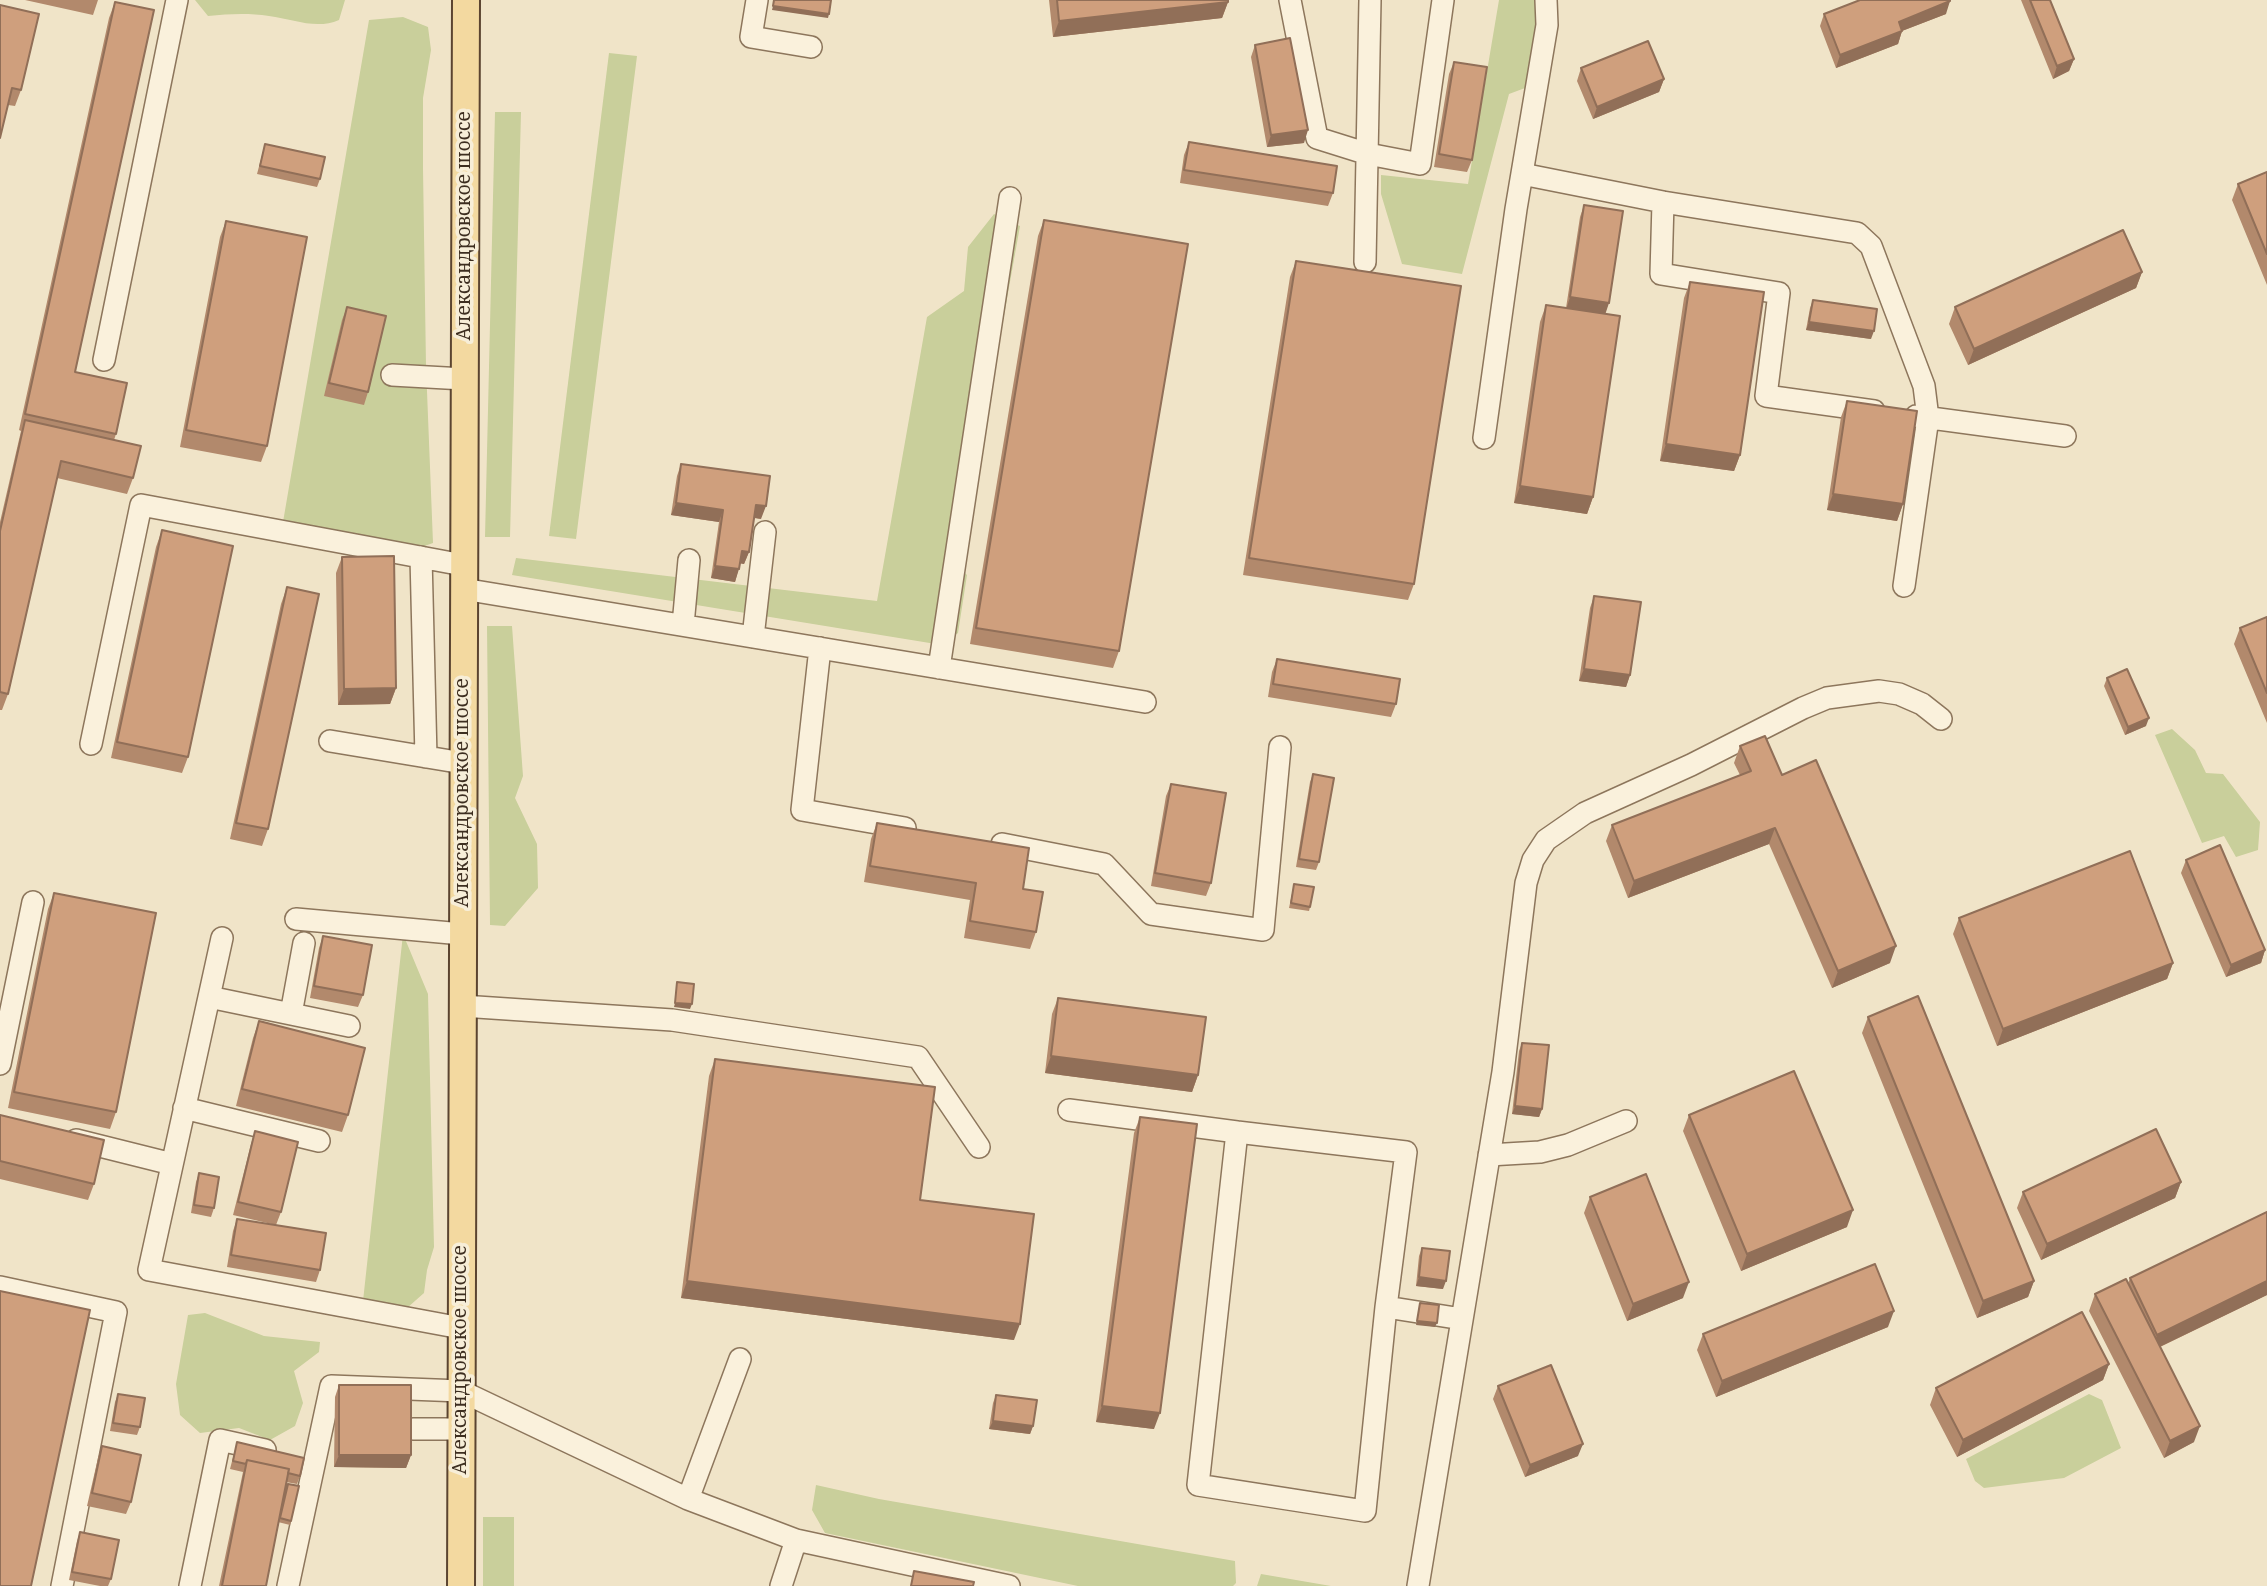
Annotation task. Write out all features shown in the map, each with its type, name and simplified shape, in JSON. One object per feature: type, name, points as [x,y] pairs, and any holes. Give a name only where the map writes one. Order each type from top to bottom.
[{"type":"main road","name":"Александровское шоссе","points":[[461,1586],[466,0]]},
{"type":"lane","points":[[104,360],[177,0]]},
{"type":"lane","points":[[757,0],[751,37],[811,47]]},
{"type":"lane","points":[[1290,0],[1317,138],[1368,154],[1420,164],[1443,0]]},
{"type":"lane","points":[[1365,262],[1370,0]]},
{"type":"lane","points":[[1484,438],[1522,174],[1547,25],[1546,0]]},
{"type":"lane","points":[[1522,174],[1663,202],[1857,233],[1871,246],[1924,386],[1927,418],[1904,586]]},
{"type":"lane","points":[[939,668],[1010,198]]},
{"type":"lane","points":[[1663,202],[1661,274],[1779,293],[1766,396],[2065,436]]},
{"type":"lane","points":[[392,375],[464,379]]},
{"type":"lane","points":[[91,744],[141,505],[421,557],[463,577],[683,625],[1145,702]]},
{"type":"lane","points":[[753,637],[765,531]]},
{"type":"lane","points":[[421,557],[426,757]]},
{"type":"lane","points":[[683,625],[689,560]]},
{"type":"lane","points":[[820,649],[802,810],[922,830]]},
{"type":"lane","points":[[1418,1586],[1503,1072],[1526,883],[1533,860],[1546,840],[1585,813],[1691,765],[1827,698],[1879,691],[1899,694],[1922,704],[1941,719]]},
{"type":"lane","points":[[330,741],[463,763]]},
{"type":"lane","points":[[988,842],[1068,855],[1104,864],[1151,914],[1263,930],[1280,747]]},
{"type":"lane","points":[[0,1064],[33,902]]},
{"type":"lane","points":[[296,919],[462,934]]},
{"type":"lane","points":[[222,938],[149,1270],[461,1328]]},
{"type":"lane","points":[[291,1014],[304,943]]},
{"type":"lane","points":[[209,997],[349,1026]]},
{"type":"lane","points":[[462,1006],[672,1020],[918,1057],[979,1147]]},
{"type":"lane","points":[[184,1108],[319,1141]]},
{"type":"lane","points":[[1069,1110],[1406,1152],[1386,1307],[1365,1511],[1198,1485],[1237,1132]]},
{"type":"lane","points":[[1489,1156],[1540,1152],[1568,1145],[1626,1121]]},
{"type":"lane","points":[[55,1135],[172,1164]]},
{"type":"lane","points":[[0,1287],[116,1312],[62,1586]]},
{"type":"lane","points":[[1386,1307],[1462,1319]]},
{"type":"lane","points":[[688,1499],[740,1359]]},
{"type":"lane","points":[[288,1586],[301,1458],[331,1386],[461,1391],[688,1499],[796,1541],[1009,1586]]},
{"type":"lane","points":[[413,1429],[461,1429]]},
{"type":"lane","points":[[190,1586],[220,1440],[301,1458]]},
{"type":"lane","points":[[781,1586],[796,1541]]},
{"type":"green space","points":[[195,0],[345,0],[339,20],[322,24],[254,14],[208,16]]},
{"type":"green space","points":[[1499,0],[1536,0],[1537,23],[1525,88],[1509,94],[1462,274],[1402,264],[1381,194],[1381,175],[1468,184]]},
{"type":"green space","points":[[403,17],[428,27],[431,50],[423,98],[423,168],[426,366],[433,543],[419,548],[283,522],[369,20]]},
{"type":"green space","points":[[609,53],[637,56],[576,539],[549,536]]},
{"type":"green space","points":[[495,112],[521,112],[510,537],[485,537]]},
{"type":"green space","points":[[994,214],[1020,226],[984,427],[952,560],[967,575],[958,633],[942,645],[512,575],[516,558],[877,601],[927,317],[964,291],[968,247]]},
{"type":"green space","points":[[487,626],[512,626],[523,776],[515,798],[537,844],[538,888],[505,926],[490,925]]},
{"type":"green space","points":[[2172,729],[2195,750],[2206,773],[2223,774],[2260,822],[2258,850],[2236,857],[2224,836],[2202,843],[2155,735]]},
{"type":"green space","points":[[403,934],[428,994],[434,1247],[424,1293],[407,1308],[363,1301]]},
{"type":"green space","points":[[205,1313],[264,1336],[320,1342],[319,1352],[294,1371],[303,1403],[295,1426],[270,1440],[239,1428],[200,1433],[180,1415],[176,1384],[188,1315]]},
{"type":"green space","points":[[2089,1394],[2102,1400],[2121,1448],[2064,1478],[1984,1488],[1975,1481],[1966,1459]]},
{"type":"green space","points":[[816,1485],[879,1499],[1235,1561],[1236,1583],[1233,1586],[1078,1586],[825,1533],[812,1510]]},
{"type":"green space","points":[[483,1517],[514,1517],[514,1586],[483,1586]]},
{"type":"green space","points":[[1261,1574],[1331,1586],[1257,1586]]},
{"type":"building","points":[[774,0],[831,0],[829,14],[773,6]]},
{"type":"building","points":[[1057,0],[1228,0],[1228,2],[1059,21]]},
{"type":"building","points":[[1860,0],[1950,1],[1899,22],[1902,31],[1840,55],[1824,14]]},
{"type":"building","points":[[2030,0],[2050,0],[2074,59],[2057,66]]},
{"type":"building","points":[[115,2],[154,10],[75,372],[127,383],[116,434],[25,414]]},
{"type":"building","points":[[0,5],[39,14],[21,90],[12,88],[0,138]]},
{"type":"building","points":[[1290,38],[1308,130],[1271,135],[1255,45]]},
{"type":"building","points":[[1648,41],[1664,79],[1597,107],[1581,68]]},
{"type":"building","points":[[1454,62],[1487,67],[1472,160],[1439,154]]},
{"type":"building","points":[[1189,142],[1337,166],[1333,193],[1184,170]]},
{"type":"building","points":[[265,144],[325,157],[320,179],[260,166]]},
{"type":"building","points":[[2267,172],[2267,254],[2238,184]]},
{"type":"building","points":[[1584,205],[1623,211],[1609,303],[1570,297]]},
{"type":"building","points":[[1044,220],[1188,244],[1119,651],[976,628]]},
{"type":"building","points":[[226,221],[307,237],[267,446],[186,430]]},
{"type":"building","points":[[2123,230],[2142,272],[1974,349],[1955,307]]},
{"type":"building","points":[[1296,261],[1461,286],[1414,584],[1249,558]]},
{"type":"building","points":[[1690,282],[1764,292],[1740,455],[1666,444]]},
{"type":"building","points":[[1813,300],[1877,309],[1874,331],[1809,322]]},
{"type":"building","points":[[1546,305],[1620,316],[1593,497],[1520,486]]},
{"type":"building","points":[[347,307],[386,316],[368,392],[329,383]]},
{"type":"building","points":[[1847,401],[1917,411],[1903,504],[1833,494]]},
{"type":"building","points":[[25,420],[141,446],[133,478],[61,461],[8,694],[0,692],[0,531]]},
{"type":"building","points":[[681,464],[770,476],[766,506],[756,505],[749,552],[742,551],[739,569],[715,566],[723,510],[676,503]]},
{"type":"building","points":[[162,530],[233,546],[188,757],[117,742]]},
{"type":"building","points":[[394,556],[396,688],[344,689],[342,557]]},
{"type":"building","points":[[287,587],[319,594],[268,829],[236,823]]},
{"type":"building","points":[[1594,596],[1641,602],[1630,675],[1584,669]]},
{"type":"building","points":[[2267,617],[2267,693],[2240,628]]},
{"type":"building","points":[[1277,659],[1400,679],[1396,704],[1273,684]]},
{"type":"building","points":[[2127,669],[2149,718],[2128,727],[2107,678]]},
{"type":"building","points":[[1765,736],[1782,775],[1816,760],[1896,946],[1838,971],[1775,828],[1634,881],[1612,825],[1751,771],[1740,746]]},
{"type":"building","points":[[1313,774],[1334,778],[1319,862],[1299,859]]},
{"type":"building","points":[[1171,784],[1226,793],[1211,883],[1155,873]]},
{"type":"building","points":[[877,823],[1029,848],[1023,889],[1043,892],[1036,932],[970,921],[976,883],[870,866]]},
{"type":"building","points":[[2220,845],[2265,950],[2231,965],[2186,860]]},
{"type":"building","points":[[2130,851],[2173,963],[2003,1029],[1959,918]]},
{"type":"building","points":[[1294,884],[1314,887],[1310,907],[1291,903]]},
{"type":"building","points":[[54,893],[156,913],[116,1112],[14,1092]]},
{"type":"building","points":[[323,936],[372,945],[363,995],[314,986]]},
{"type":"building","points":[[677,982],[694,984],[692,1004],[675,1003]]},
{"type":"building","points":[[1918,996],[2034,1281],[1983,1301],[1868,1017]]},
{"type":"building","points":[[1058,998],[1206,1017],[1198,1075],[1051,1056]]},
{"type":"building","points":[[259,1021],[365,1048],[348,1115],[242,1089]]},
{"type":"building","points":[[1522,1043],[1549,1045],[1542,1109],[1515,1106]]},
{"type":"building","points":[[715,1059],[935,1087],[920,1200],[1034,1214],[1020,1324],[687,1281]]},
{"type":"building","points":[[1794,1071],[1853,1210],[1747,1254],[1689,1115]]},
{"type":"building","points":[[0,1115],[104,1140],[94,1184],[0,1161]]},
{"type":"building","points":[[1140,1117],[1197,1124],[1160,1413],[1102,1406]]},
{"type":"building","points":[[2156,1129],[2181,1182],[2047,1244],[2023,1192]]},
{"type":"building","points":[[255,1131],[298,1142],[281,1212],[238,1202]]},
{"type":"building","points":[[199,1173],[219,1177],[214,1208],[194,1205]]},
{"type":"building","points":[[1646,1174],[1689,1282],[1633,1304],[1590,1197]]},
{"type":"building","points":[[2267,1212],[2267,1281],[2157,1335],[2130,1278]]},
{"type":"building","points":[[237,1219],[326,1233],[320,1270],[231,1255]]},
{"type":"building","points":[[1422,1248],[1450,1251],[1446,1281],[1419,1277]]},
{"type":"building","points":[[1875,1264],[1894,1311],[1722,1381],[1703,1334]]},
{"type":"building","points":[[2126,1279],[2200,1426],[2170,1441],[2095,1294]]},
{"type":"building","points":[[0,1291],[90,1310],[31,1586],[0,1586]]},
{"type":"building","points":[[1420,1303],[1439,1305],[1437,1323],[1417,1321]]},
{"type":"building","points":[[2082,1312],[2109,1364],[1963,1440],[1936,1388]]},
{"type":"building","points":[[1551,1365],[1583,1444],[1530,1465],[1498,1386]]},
{"type":"building","points":[[339,1385],[411,1385],[411,1455],[339,1455]]},
{"type":"building","points":[[118,1394],[145,1398],[140,1427],[113,1423]]},
{"type":"building","points":[[996,1395],[1037,1400],[1033,1426],[993,1421]]},
{"type":"building","points":[[237,1442],[304,1458],[300,1476],[288,1473],[289,1469],[247,1460],[246,1464],[233,1461]]},
{"type":"building","points":[[102,1446],[141,1455],[131,1502],[92,1493]]},
{"type":"building","points":[[247,1460],[289,1469],[266,1586],[222,1586]]},
{"type":"building","points":[[288,1484],[299,1486],[291,1521],[280,1518]]},
{"type":"building","points":[[80,1532],[119,1540],[111,1579],[72,1572]]},
{"type":"building","points":[[914,1571],[974,1582],[973,1586],[911,1586]]}]
